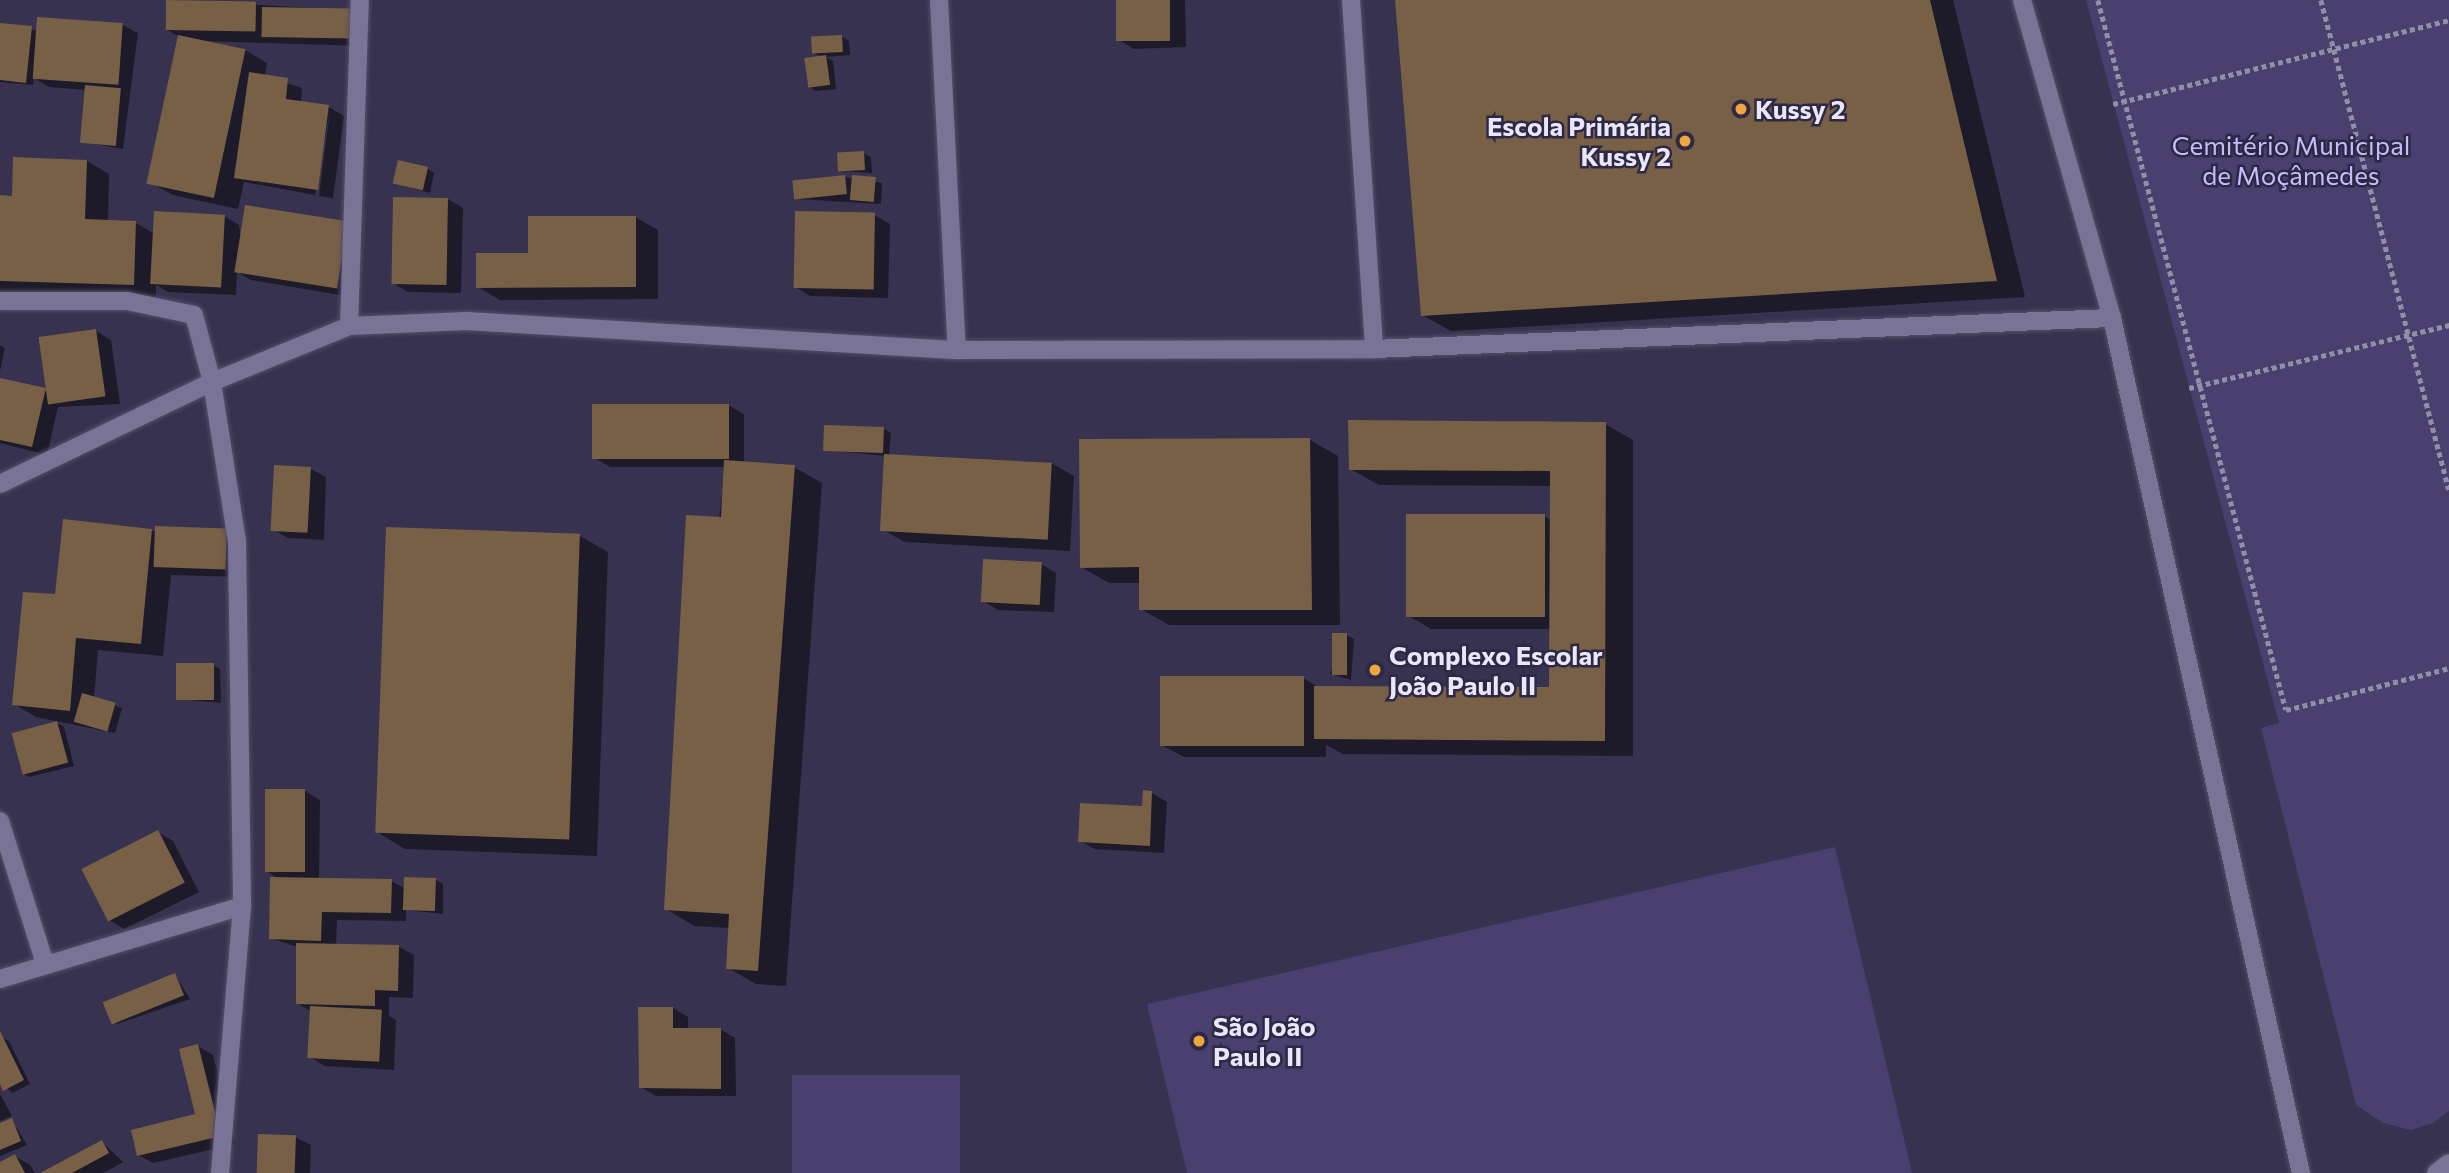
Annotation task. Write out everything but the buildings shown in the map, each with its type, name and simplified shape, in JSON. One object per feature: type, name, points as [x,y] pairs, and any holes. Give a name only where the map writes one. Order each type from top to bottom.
[{"type":"street","points":[[349,326],[360,0]]},
{"type":"street","points":[[939,0],[957,350]]},
{"type":"street","points":[[1352,0],[1374,349]]},
{"type":"street","points":[[2022,0],[2112,318],[2301,1173]]},
{"type":"street","points":[[0,301],[127,301],[194,315],[212,382],[237,541],[242,906],[220,1173]]},
{"type":"street","points":[[0,484],[212,382],[349,326],[467,321],[957,350],[1374,349],[2112,318]]},
{"type":"street","points":[[0,821],[45,964]]},
{"type":"street","points":[[0,979],[242,906]]},
{"type":"street","points":[[2436,1173],[2449,1163]]},
{"type":"path","points":[[2098,0],[2286,710],[2449,668]]},
{"type":"path","points":[[2321,0],[2449,490]]},
{"type":"path","points":[[2113,104],[2449,20]]},
{"type":"path","points":[[2189,388],[2449,325]]},
{"type":"green space","name":"Cemitério Municipal de Moçâmedes","points":[[2086,0],[2449,0],[2449,1111],[2433,1123],[2411,1130],[2383,1123],[2356,1105],[2261,728],[2279,723]]},
{"type":"green space","points":[[1835,847],[1912,1173],[1187,1173],[1147,1004]]},
{"type":"green space","points":[[792,1075],[960,1075],[960,1173],[792,1173]]},
{"type":"place","name":"Kussy 2","points":[[1741,109]]},
{"type":"place","name":"Escola Primária Kussy 2","points":[[1685,141]]},
{"type":"place","name":"Complexo Escolar João Paulo II","points":[[1375,670]]},
{"type":"place","name":"São João Paulo II","points":[[1199,1041]]}]
